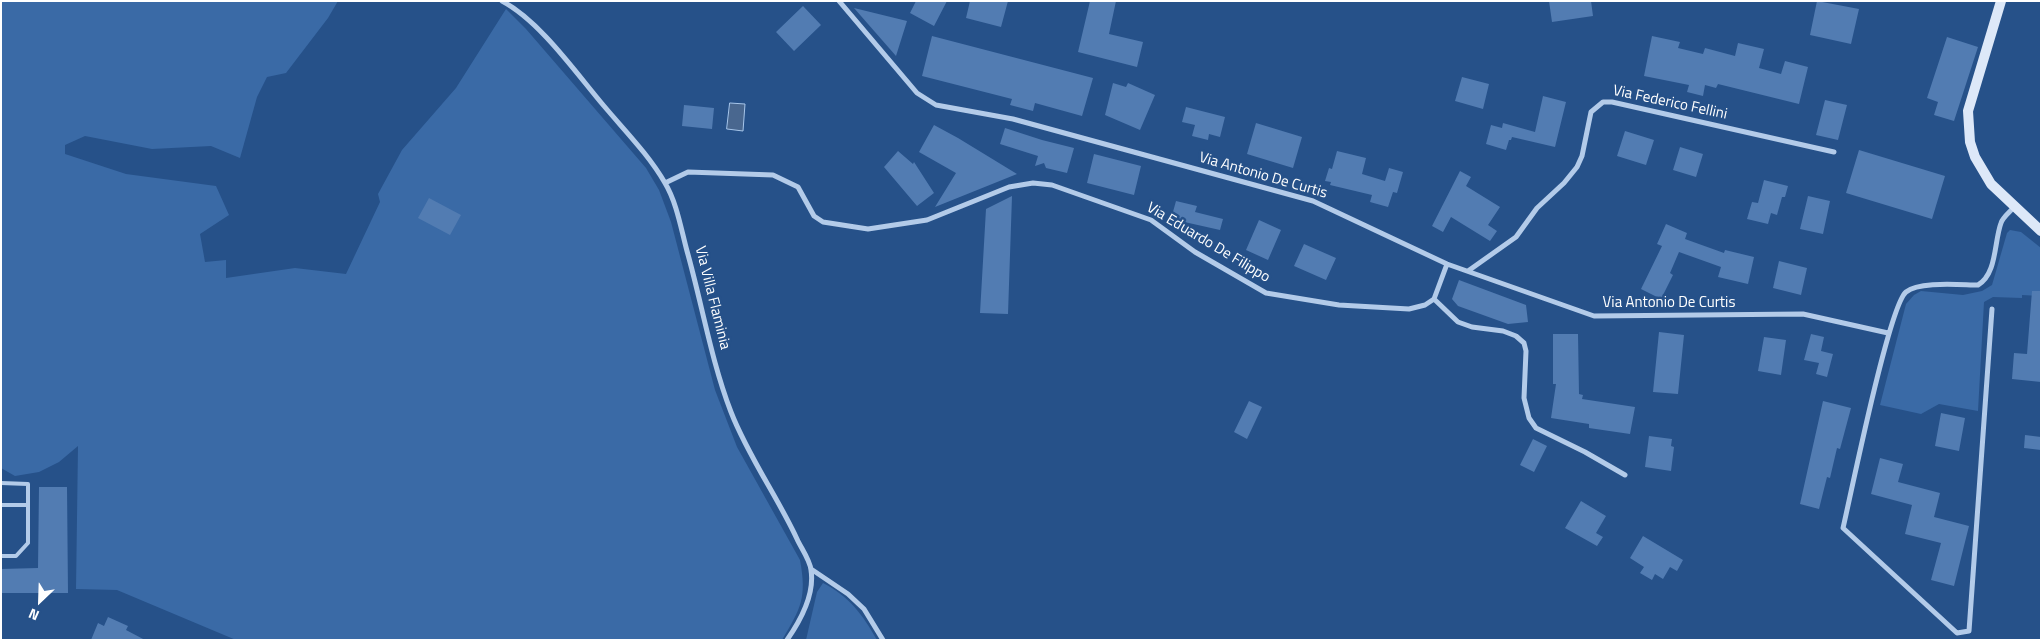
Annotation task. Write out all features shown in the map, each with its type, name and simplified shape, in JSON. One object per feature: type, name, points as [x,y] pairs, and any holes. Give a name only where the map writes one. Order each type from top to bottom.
[{"type":"street","name":"Via Villa Flaminia","points":[[502,1],[520,12],[551,45],[652,162],[665,183],[678,219],[715,363],[730,411],[745,445],[784,511],[811,569],[811,588],[808,601],[802,616],[787,640]]},
{"type":"street","name":"Via Antonio De Curtis","points":[[839,1],[916,93],[936,105],[1013,119],[1313,201],[1447,264],[1594,316],[1803,314],[1888,333]]},
{"type":"street","points":[[2001,1],[1968,111],[1968,128],[1975,157],[1991,184],[2014,208],[2041,231]]},
{"type":"street","name":"Via Federico Fellini","points":[[1468,271],[1516,237],[1537,208],[1577,167],[1582,156],[1591,112],[1603,102],[1612,102],[1834,152]]},
{"type":"street","name":"Via Eduardo De Filippo","points":[[665,183],[688,172],[773,174],[798,187],[814,216],[823,222],[868,229],[927,220],[1009,187],[1033,183],[1052,185],[1151,220],[1195,252],[1266,293],[1338,305],[1409,309],[1424,305],[1434,299]]},
{"type":"street","points":[[1992,309],[1969,631],[1957,633],[1843,528],[1888,333],[1899,300],[1906,292],[1917,287],[1978,285],[1984,282],[1989,272],[2002,221],[2014,208]]},
{"type":"street","points":[[1447,264],[1434,299],[1458,322],[1472,327],[1503,331],[1516,336],[1524,343],[1526,352],[1524,398],[1529,418],[1536,428],[1585,452],[1625,475]]},
{"type":"street","points":[[811,569],[848,594],[864,609],[883,640]]},
{"type":"lane","points":[[1,482],[28,484],[28,543],[16,556],[1,556]]},
{"type":"lane","points":[[1,505],[28,505]]},
{"type":"shaded area","points":[[1,1],[338,1],[328,18],[286,73],[267,77],[257,97],[240,158],[211,146],[152,149],[85,136],[65,145],[65,154],[126,174],[216,186],[229,215],[200,234],[205,262],[226,260],[226,278],[295,268],[346,274],[380,202],[378,194],[402,150],[456,88],[506,9],[526,29],[646,168],[659,190],[671,222],[715,390],[737,447],[800,560],[803,584],[801,602],[782,640],[236,640],[117,590],[76,589],[78,446],[59,462],[39,472],[15,476],[1,468]]},
{"type":"shaded area","points":[[730,103],[745,104],[743,131],[727,129]]},
{"type":"shaded area","points":[[2010,230],[2021,232],[2041,248],[2041,296],[2022,295],[2022,298],[1993,297],[1984,302],[1978,411],[1939,404],[1921,414],[1880,405],[1906,304],[1914,295],[1921,291],[1963,295],[1982,291],[1992,285],[2007,233]]},
{"type":"shaded area","points":[[823,583],[848,600],[866,622],[877,640],[806,640],[817,592]]},
{"type":"building","points":[[916,1],[947,1],[934,26],[910,13]]},
{"type":"building","points":[[970,1],[1008,1],[1001,27],[966,18]]},
{"type":"building","points":[[1090,1],[1116,1],[1109,34],[1143,42],[1137,67],[1078,52]]},
{"type":"building","points":[[1549,1],[1591,1],[1593,16],[1552,22]]},
{"type":"building","points":[[1817,1],[1859,9],[1851,44],[1810,35]]},
{"type":"building","points":[[803,6],[821,25],[794,51],[776,32]]},
{"type":"building","points":[[854,8],[907,21],[896,56]]},
{"type":"building","points":[[932,36],[1093,78],[1082,116],[1035,103],[1033,111],[1010,105],[1012,99],[922,76]]},
{"type":"building","points":[[1652,36],[1680,42],[1678,48],[1703,54],[1705,48],[1735,56],[1738,43],[1764,49],[1759,68],[1781,74],[1785,61],[1808,67],[1799,104],[1718,84],[1716,88],[1705,85],[1703,96],[1687,92],[1689,85],[1644,76]]},
{"type":"building","points":[[1947,37],[1978,47],[1954,121],[1934,115],[1938,102],[1927,98]]},
{"type":"building","points":[[1462,77],[1489,84],[1483,109],[1455,101]]},
{"type":"building","points":[[1113,83],[1126,87],[1128,83],[1155,95],[1140,130],[1105,115]]},
{"type":"building","points":[[1543,96],[1566,102],[1555,147],[1512,137],[1506,150],[1486,144],[1491,125],[1502,128],[1503,123],[1535,132]]},
{"type":"building","points":[[1825,100],[1847,105],[1838,140],[1816,135]]},
{"type":"building","points":[[684,105],[714,108],[712,129],[682,126]]},
{"type":"building","points":[[1186,107],[1225,117],[1220,137],[1209,134],[1208,140],[1192,136],[1195,125],[1182,122]]},
{"type":"building","points":[[1256,123],[1302,137],[1293,168],[1247,154]]},
{"type":"building","points":[[934,125],[1017,174],[935,207],[956,173],[919,152]]},
{"type":"building","points":[[1005,128],[1074,148],[1067,173],[1046,168],[1044,163],[1035,166],[1038,156],[1000,144]]},
{"type":"building","points":[[1625,131],[1654,140],[1646,165],[1617,156]]},
{"type":"building","points":[[1680,147],[1703,154],[1696,177],[1673,170]]},
{"type":"building","points":[[1859,150],[1945,176],[1932,219],[1846,193]]},
{"type":"building","points":[[898,151],[913,164],[914,162],[934,193],[917,206],[884,167]]},
{"type":"building","points":[[1337,151],[1366,158],[1362,174],[1385,181],[1389,168],[1403,172],[1397,193],[1393,192],[1388,207],[1370,202],[1372,195],[1330,185],[1331,182],[1325,181],[1329,168],[1332,169]]},
{"type":"building","points":[[1094,154],[1141,166],[1134,195],[1087,183]]},
{"type":"building","points":[[1460,171],[1471,177],[1466,186],[1500,207],[1488,225],[1497,231],[1490,241],[1451,217],[1443,232],[1432,226]]},
{"type":"building","points":[[1764,180],[1788,186],[1785,197],[1782,197],[1777,215],[1771,213],[1768,224],[1747,219],[1752,202],[1758,203]]},
{"type":"building","points":[[1012,196],[1008,314],[980,313],[986,209]]},
{"type":"building","points":[[1808,196],[1830,201],[1823,234],[1800,229]]},
{"type":"building","points":[[429,198],[461,215],[450,235],[418,218]]},
{"type":"building","points":[[1176,201],[1197,206],[1195,212],[1223,219],[1220,230],[1171,219]]},
{"type":"building","points":[[1259,220],[1281,230],[1268,260],[1246,250]]},
{"type":"building","points":[[1666,224],[1687,233],[1685,239],[1724,253],[1725,250],[1754,257],[1748,284],[1718,277],[1721,267],[1679,252],[1670,273],[1673,275],[1661,299],[1641,289],[1662,246],[1657,244]]},
{"type":"building","points":[[1304,244],[1336,258],[1326,280],[1294,266]]},
{"type":"building","points":[[1779,261],[1807,268],[1801,295],[1773,288]]},
{"type":"building","points":[[1459,280],[1526,305],[1528,322],[1508,324],[1458,306],[1452,299]]},
{"type":"building","points":[[2032,291],[2041,291],[2041,382],[2012,379],[2014,353],[2027,354]]},
{"type":"building","points":[[1659,332],[1684,335],[1678,394],[1653,392]]},
{"type":"building","points":[[1553,334],[1578,334],[1579,394],[1583,395],[1582,399],[1635,407],[1630,434],[1589,428],[1589,424],[1551,418],[1556,384],[1553,384]]},
{"type":"building","points":[[1811,334],[1824,337],[1821,351],[1833,354],[1827,377],[1816,374],[1819,363],[1804,360]]},
{"type":"building","points":[[1764,337],[1786,340],[1781,375],[1758,371]]},
{"type":"building","points":[[1249,401],[1262,407],[1247,439],[1234,432]]},
{"type":"building","points":[[1823,401],[1851,408],[1840,449],[1837,448],[1830,478],[1827,477],[1819,509],[1800,504]]},
{"type":"building","points":[[1941,413],[1965,418],[1959,451],[1935,446]]},
{"type":"building","points":[[2025,435],[2041,437],[2041,450],[2024,448]]},
{"type":"building","points":[[1649,436],[1672,439],[1671,446],[1674,447],[1671,471],[1645,467]]},
{"type":"building","points":[[1533,439],[1547,446],[1534,472],[1520,465]]},
{"type":"building","points":[[1880,458],[1903,464],[1898,482],[1940,493],[1934,517],[1969,526],[1954,586],[1931,580],[1941,543],[1905,534],[1912,505],[1871,494]]},
{"type":"building","points":[[39,487],[67,487],[68,593],[1,593],[1,569],[38,568]]},
{"type":"building","points":[[1581,501],[1606,516],[1596,533],[1603,537],[1597,546],[1565,528]]},
{"type":"building","points":[[1643,536],[1683,560],[1677,571],[1670,567],[1663,579],[1655,574],[1652,580],[1640,573],[1644,567],[1630,558]]},
{"type":"building","points":[[108,617],[128,626],[126,630],[145,640],[91,640],[98,623],[104,626]]}]
